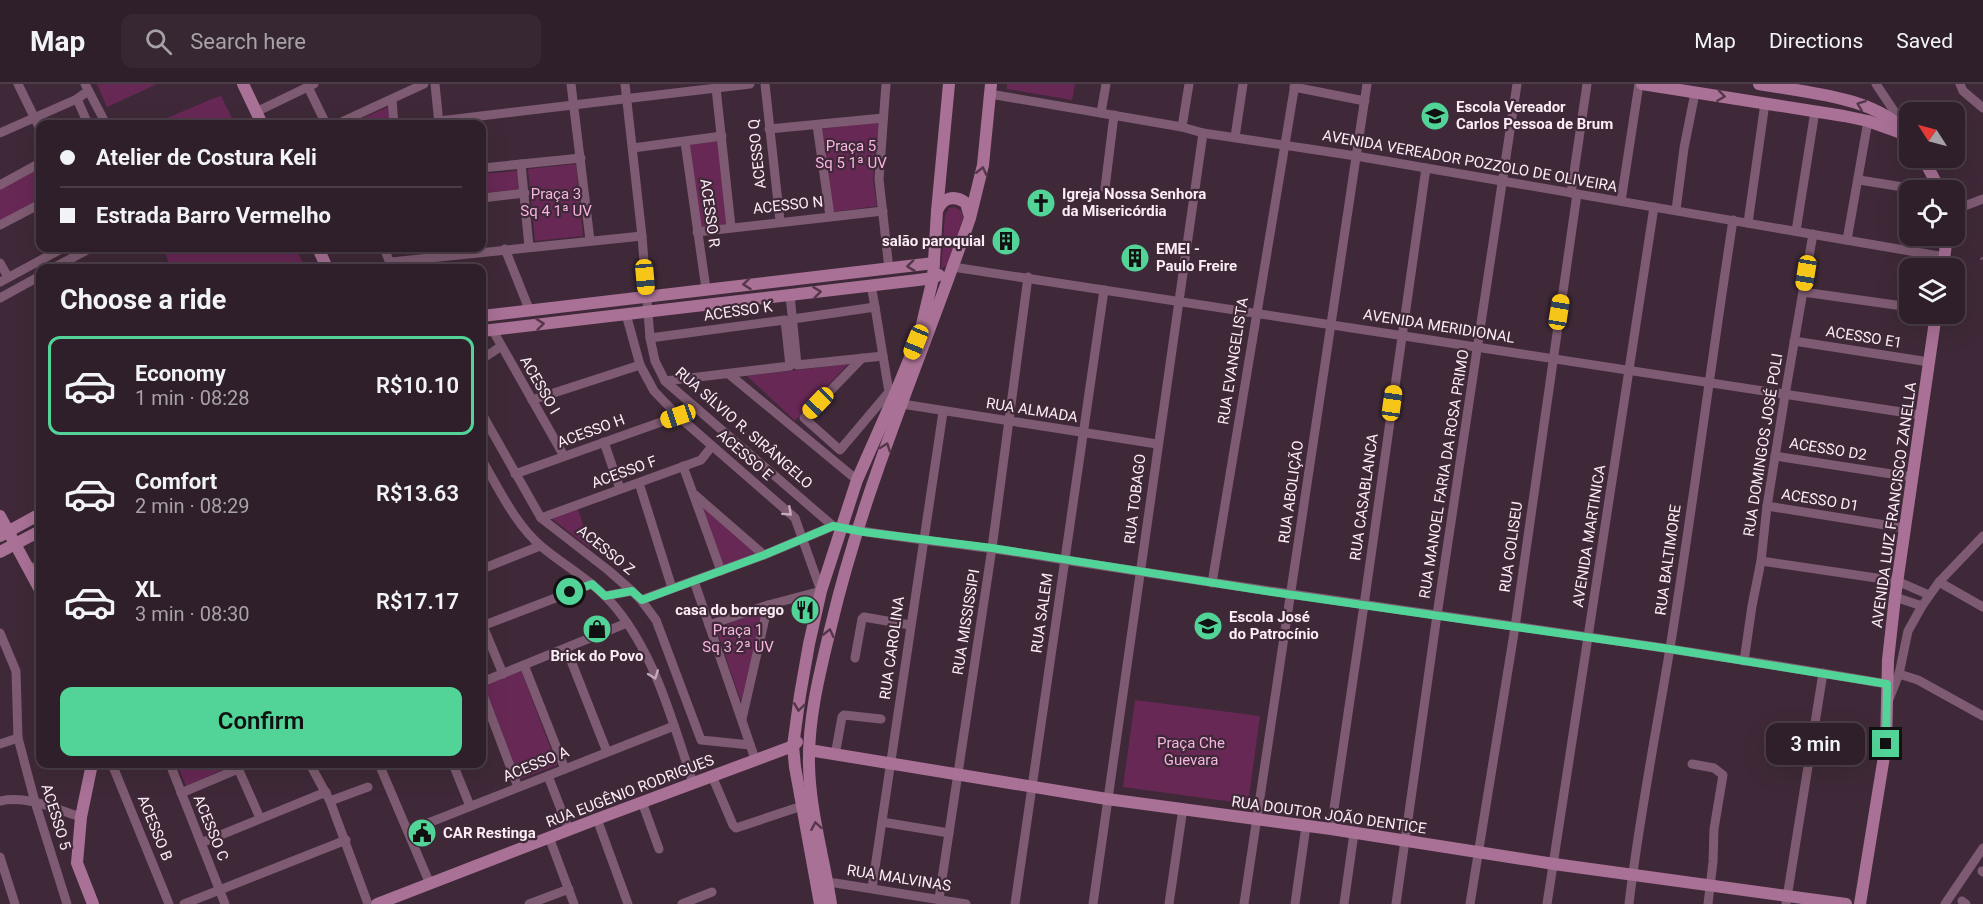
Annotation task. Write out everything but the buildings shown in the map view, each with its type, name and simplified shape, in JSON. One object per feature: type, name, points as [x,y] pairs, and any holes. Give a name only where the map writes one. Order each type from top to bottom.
[{"type":"street","points":[[18,84],[37,120]]},
{"type":"street","points":[[243,84],[260,120]]},
{"type":"street","points":[[346,120],[424,84]]},
{"type":"street","points":[[435,84],[439,120]]},
{"type":"street","points":[[571,84],[590,240]]},
{"type":"street","name":"RUA SÍLVIO R. SIRÂNGELO","points":[[625,84],[642,236],[650,338],[655,361],[665,381],[837,531]]},
{"type":"street","points":[[463,120],[750,84]]},
{"type":"street","name":"ACESSO Q","points":[[765,84],[780,221]]},
{"type":"street","points":[[886,84],[879,179],[889,269]]},
{"type":"street","points":[[825,901],[827,883],[817,860],[812,801],[809,750],[813,699],[856,531],[895,397],[920,333],[933,278],[949,84]]},
{"type":"street","points":[[1101,113],[1106,84]]},
{"type":"street","points":[[1182,127],[1189,84]]},
{"type":"street","points":[[1235,137],[1243,84]]},
{"type":"street","name":"RUA ABOLIÇÃO","points":[[1244,904],[1367,84]]},
{"type":"street","name":"RUA MANOEL FARIA DA ROSA PRIMO","points":[[1396,904],[1517,84]]},
{"type":"street","name":"RUA COLISEU","points":[[1470,904],[1515,627],[1587,84]]},
{"type":"street","points":[[1621,201],[1641,84],[1669,86],[1695,93],[1815,111],[1897,127]]},
{"type":"street","points":[[1759,84],[1857,102],[1897,127]]},
{"type":"street","points":[[1876,84],[1894,111],[1897,127]]},
{"type":"street","points":[[1960,84],[1963,91],[1983,108]]},
{"type":"street","points":[[256,112],[311,86],[324,120]]},
{"type":"street","points":[[1295,86],[1365,101]]},
{"type":"street","name":"RUA EVANGELISTA","points":[[1212,583],[1295,86]]},
{"type":"street","points":[[0,133],[77,99],[87,88],[104,120]]},
{"type":"street","points":[[716,88],[731,227]]},
{"type":"street","points":[[825,901],[817,860],[802,806],[793,746],[808,644],[837,531],[857,480],[953,267],[970,218],[984,165],[991,89]]},
{"type":"street","name":"AVENIDA VEREADOR POZZOLO DE OLIVEIRA","points":[[991,89],[1203,133],[1356,156],[1676,210],[1848,240],[1923,258]]},
{"type":"street","points":[[1676,210],[1684,148],[1695,93]]},
{"type":"street","points":[[77,99],[86,120]]},
{"type":"street","points":[[392,100],[394,120]]},
{"type":"street","points":[[1748,223],[1765,103]]},
{"type":"street","points":[[1796,231],[1815,111]]},
{"type":"street","points":[[1105,188],[1114,115]]},
{"type":"street","points":[[770,129],[883,118]]},
{"type":"street","points":[[1848,240],[1868,121]]},
{"type":"street","points":[[817,125],[830,216]]},
{"type":"street","name":"RUA TOBAGO","points":[[1093,904],[1203,133]]},
{"type":"street","points":[[633,148],[722,136]]},
{"type":"street","name":"ACESSO R","points":[[685,142],[706,289]]},
{"type":"street","points":[[486,168],[580,158]]},
{"type":"street","points":[[522,164],[529,247]]},
{"type":"street","points":[[0,185],[36,165]]},
{"type":"street","name":"RUA CASABLANCA","points":[[1331,829],[1426,168]]},
{"type":"street","points":[[1929,168],[1935,178]]},
{"type":"street","points":[[1859,180],[1899,186]]},
{"type":"street","points":[[486,198],[525,193]]},
{"type":"street","points":[[937,211],[942,202],[957,198],[969,207],[970,218]]},
{"type":"street","points":[[1965,206],[1983,199]]},
{"type":"street","points":[[0,225],[36,206]]},
{"type":"street","name":"AVENIDA MARTINICA","points":[[1548,904],[1654,207]]},
{"type":"street","name":"ACESSO N","points":[[697,232],[883,211]]},
{"type":"street","name":"RUA BALTIMORE","points":[[1629,904],[1645,785],[1670,649],[1733,220]]},
{"type":"street","name":"RUA DOMINGOS JOSÉ POLI","points":[[1744,661],[1761,561],[1775,456],[1813,234]]},
{"type":"street","points":[[486,252],[642,236]]},
{"type":"street","points":[[505,249],[529,309]]},
{"type":"street","points":[[0,263],[4,280],[56,252]]},
{"type":"street","points":[[61,264],[83,252]]},
{"type":"street","points":[[399,264],[484,252]]},
{"type":"street","points":[[486,315],[934,263]]},
{"type":"street","points":[[487,330],[904,282],[933,278],[953,267]]},
{"type":"street","name":"AVENIDA MERIDIONAL","points":[[953,267],[1921,415]]},
{"type":"street","name":"RUA MISSISSIPI","points":[[939,899],[992,548],[1028,277]]},
{"type":"street","points":[[0,298],[36,278]]},
{"type":"street","points":[[904,282],[918,287],[925,299],[925,307]]},
{"type":"street","points":[[871,285],[883,356],[895,397]]},
{"type":"street","name":"RUA SALEM","points":[[1015,904],[1104,290]]},
{"type":"street","points":[[1803,292],[1899,305]]},
{"type":"street","name":"ACESSO K","points":[[790,296],[793,318],[793,365]]},
{"type":"street","points":[[793,318],[875,308]]},
{"type":"street","name":"ACESSO E","points":[[626,314],[640,365],[654,391],[678,416],[795,518],[821,591]]},
{"type":"street","name":"ACESSO K","points":[[650,338],[785,320],[793,365]]},
{"type":"street","name":"AVENIDA LUIZ FRANCISCO ZANELLA","points":[[1860,904],[1886,744],[1887,684],[1895,597],[1935,324]]},
{"type":"street","name":"ACESSO I","points":[[487,330],[500,346],[564,456]]},
{"type":"street","name":"ACESSO E1","points":[[1794,341],[1929,362]]},
{"type":"street","points":[[486,355],[500,346]]},
{"type":"street","points":[[665,381],[883,356]]},
{"type":"street","points":[[862,358],[804,418],[840,450],[895,397]]},
{"type":"street","points":[[532,400],[640,365]]},
{"type":"street","points":[[730,375],[857,480]]},
{"type":"street","name":"RUA ALMADA","points":[[895,397],[943,412],[1009,420],[1084,434],[1157,444]]},
{"type":"street","name":"RUA CAROLINA","points":[[872,888],[892,762],[922,539],[943,412]]},
{"type":"street","name":"ACESSO H","points":[[515,474],[678,416]]},
{"type":"street","name":"ACESSO Z","points":[[486,421],[541,518],[632,591],[642,600],[656,620],[701,740],[750,745]]},
{"type":"street","points":[[604,442],[620,489]]},
{"type":"street","name":"ACESSO F","points":[[541,518],[701,460],[712,446]]},
{"type":"street","name":"ACESSO D2","points":[[1775,456],[1911,477]]},
{"type":"street","points":[[683,466],[721,571]]},
{"type":"street","points":[[486,467],[520,524],[540,546],[605,596],[627,623],[648,659],[693,783]]},
{"type":"street","points":[[639,483],[672,588]]},
{"type":"street","points":[[693,494],[764,555]]},
{"type":"street","name":"ACESSO D1","points":[[1767,506],[1904,528]]},
{"type":"street","points":[[0,516],[4,533],[35,567]]},
{"type":"street","points":[[4,533],[36,516]]},
{"type":"street","points":[[837,531],[845,545],[839,571],[839,591]]},
{"type":"street","points":[[642,600],[804,538],[837,531],[856,531],[992,548],[1292,595],[1670,649],[1887,684]]},
{"type":"street","points":[[0,552],[36,533]]},
{"type":"street","points":[[1888,702],[1899,674],[1908,631],[1922,606],[1939,582],[1983,536]]},
{"type":"street","points":[[486,567],[540,546]]},
{"type":"street","points":[[1761,561],[1897,581],[1929,595]]},
{"type":"street","points":[[694,580],[755,759]]},
{"type":"street","points":[[1939,582],[1983,606]]},
{"type":"street","points":[[486,624],[592,584]]},
{"type":"street","points":[[605,596],[632,591]]},
{"type":"street","points":[[709,626],[768,605],[821,591]]},
{"type":"street","points":[[1895,597],[1922,606]]},
{"type":"street","points":[[742,720],[768,605]]},
{"type":"street","points":[[855,657],[864,617],[910,626]]},
{"type":"street","points":[[486,680],[627,623]]},
{"type":"street","name":"ACESSO 5","points":[[0,633],[16,671],[18,738],[35,802],[67,904]]},
{"type":"street","points":[[486,635],[503,674]]},
{"type":"street","points":[[566,648],[607,752]]},
{"type":"street","points":[[524,665],[565,769]]},
{"type":"street","points":[[1787,900],[1823,673]]},
{"type":"street","points":[[1899,674],[1918,680],[1983,716]]},
{"type":"street","points":[[486,703],[518,787]]},
{"type":"street","points":[[836,755],[844,715],[881,719]]},
{"type":"street","points":[[793,746],[802,738],[810,725]]},
{"type":"street","name":"ACESSO A","points":[[408,831],[674,726]]},
{"type":"street","points":[[0,744],[18,738]]},
{"type":"street","name":"RUA EUGÊNIO RODRIGUES","points":[[377,904],[403,899],[429,884],[793,746]]},
{"type":"street","name":"RUA DOUTOR JOÃO DENTICE","points":[[809,750],[1107,799],[1331,829],[1554,864],[1711,885],[1787,900],[1846,904]]},
{"type":"street","points":[[1692,764],[1714,768],[1723,775],[1714,829],[1708,904]]},
{"type":"street","points":[[91,768],[81,818],[76,863],[93,904]]},
{"type":"street","name":"ACESSO B","points":[[114,768],[169,904]]},
{"type":"street","name":"ACESSO C","points":[[172,768],[225,904]]},
{"type":"street","points":[[181,793],[233,768]]},
{"type":"street","points":[[238,768],[260,818]]},
{"type":"street","points":[[312,768],[326,792],[346,840],[368,904]]},
{"type":"street","points":[[381,768],[429,884]]},
{"type":"street","points":[[455,768],[470,806]]},
{"type":"street","points":[[548,776],[569,830]]},
{"type":"street","points":[[712,776],[736,828],[802,806]]},
{"type":"street","points":[[330,801],[368,787]]},
{"type":"street","points":[[201,843],[326,792]]},
{"type":"street","points":[[0,801],[7,799],[35,802],[81,818]]},
{"type":"street","points":[[642,802],[659,849]]},
{"type":"street","points":[[1169,904],[1183,808]]},
{"type":"street","points":[[597,819],[628,904]]},
{"type":"street","points":[[882,822],[949,833]]},
{"type":"street","points":[[1295,904],[1306,826]]},
{"type":"street","points":[[1344,904],[1354,833]]},
{"type":"street","points":[[549,837],[574,904]]},
{"type":"street","points":[[184,904],[346,840]]},
{"type":"street","points":[[1945,904],[1983,848]]},
{"type":"street","points":[[0,857],[15,904]]},
{"type":"street","name":"RUA MALVINAS","points":[[827,883],[966,904]]},
{"type":"street","points":[[529,904],[569,890]]},
{"type":"street","points":[[682,904],[712,892]]},
{"type":"green space","points":[[97,84],[157,84],[107,107]]},
{"type":"green space","points":[[1007,84],[1075,84],[1072,100],[1007,89]]},
{"type":"green space","points":[[221,96],[233,120],[162,120]]},
{"type":"green space","points":[[388,107],[390,120],[358,120]]},
{"type":"green space","name":"Praça 5 Sq 5 1ª UV","points":[[879,122],[873,179],[877,206],[833,212],[822,129]]},
{"type":"green space","points":[[718,141],[728,224],[700,227],[689,145]]},
{"type":"green space","name":"Praça 3 Sq 4 1ª UV","points":[[576,164],[583,236],[535,241],[528,169]]},
{"type":"green space","points":[[36,169],[36,201],[0,221],[0,189]]},
{"type":"green space","points":[[517,171],[519,189],[486,193],[486,174]]},
{"type":"green space","points":[[955,207],[962,212],[963,218],[949,264],[941,269],[945,215],[949,208]]},
{"type":"green space","points":[[165,252],[297,252],[304,264],[169,264]]},
{"type":"green space","points":[[848,364],[795,421],[747,376]]},
{"type":"green space","points":[[701,505],[757,553],[724,566]]},
{"type":"green space","points":[[578,509],[591,549],[551,518]]},
{"type":"green space","name":"Praça 1 Sq 3 2ª UV","points":[[762,612],[741,702],[716,628]]},
{"type":"green space","points":[[521,670],[557,765],[520,779],[486,690],[486,684]]},
{"type":"green space","name":"Praça Che Guevara","points":[[1135,700],[1260,716],[1248,804],[1123,787]]},
{"type":"green space","points":[[179,768],[226,768],[186,786]]},
{"type":"place","name":"Escola Vereador Carlos Pessoa de Brum","points":[[1435,116]]},
{"type":"place","name":"Igreja Nossa Senhora da Misericórdia","points":[[1041,203]]},
{"type":"place","name":"salão paroquial","points":[[1006,241]]},
{"type":"place","name":"EMEI - Paulo Freire","points":[[1135,258]]},
{"type":"place","name":"casa do borrego","points":[[805,610]]},
{"type":"place","name":"Escola José do Patrocínio","points":[[1208,626]]},
{"type":"place","name":"Brick do Povo","points":[[597,629]]},
{"type":"place","name":"CAR Restinga","points":[[422,833]]},
{"type":"route","points":[[570,592],[592,584],[605,596],[632,591],[642,600],[764,555],[833,526],[1670,649],[1887,684],[1886,744]]}]
